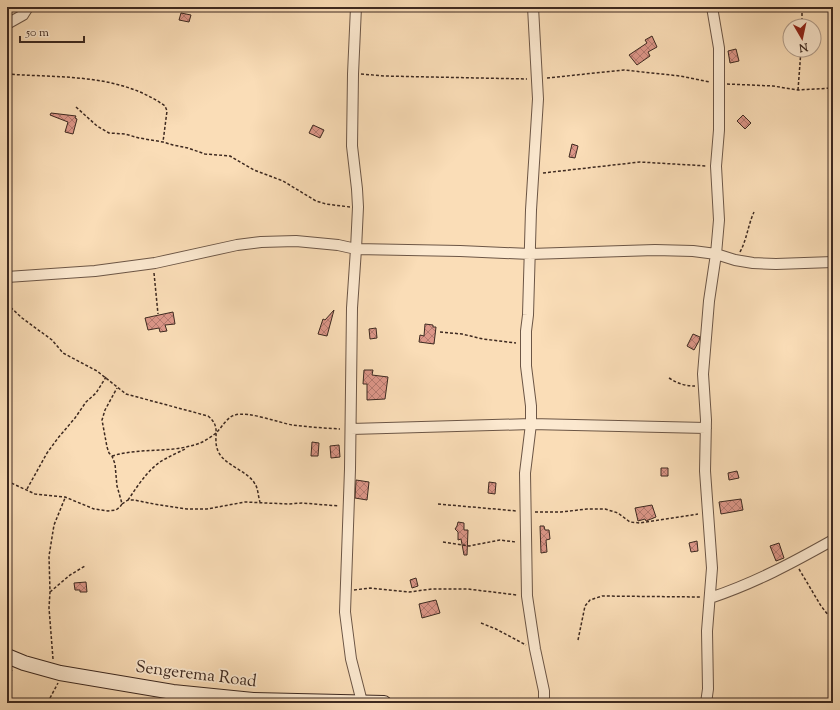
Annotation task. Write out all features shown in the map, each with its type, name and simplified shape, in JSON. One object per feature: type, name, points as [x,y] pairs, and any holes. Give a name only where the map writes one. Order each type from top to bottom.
[{"type":"main road","name":"Sengerema Road","points":[[7,656],[24,663],[57,672],[174,692],[253,700],[384,703]]},
{"type":"street","points":[[7,24],[23,16],[28,7]]},
{"type":"street","points":[[356,7],[352,146],[358,207],[352,308],[351,429],[345,612],[351,659],[362,702]]},
{"type":"street","points":[[533,7],[538,79],[526,345],[526,366],[531,406],[531,424],[525,474],[525,512],[527,596],[535,649],[544,691],[544,703]]},
{"type":"street","points":[[706,703],[708,689],[707,631],[712,568],[705,471],[706,428],[702,386],[708,300],[716,254],[719,220],[716,166],[719,130],[719,48],[712,7]]},
{"type":"street","points":[[7,277],[95,271],[154,263],[237,245],[261,242],[296,241],[356,248],[530,254],[655,250],[693,251],[716,254],[735,260],[776,264],[833,262]]},
{"type":"street","points":[[351,429],[531,424],[706,428]]},
{"type":"street","points":[[710,598],[735,590],[760,579],[795,562],[833,540]]},
{"type":"path","points":[[802,7],[802,18]]},
{"type":"path","points":[[798,90],[800,58]]},
{"type":"path","points":[[353,74],[538,79],[624,70],[680,76],[720,84],[773,86],[798,90],[833,88]]},
{"type":"path","points":[[7,74],[67,76],[96,80],[132,88],[146,94],[165,106],[167,111],[163,142]]},
{"type":"path","points":[[76,107],[97,126],[109,132],[163,142],[205,154],[230,156],[254,170],[283,181],[316,201],[338,206],[358,207]]},
{"type":"path","points":[[533,175],[640,162],[716,166]]},
{"type":"path","points":[[735,260],[746,239],[748,228],[754,212]]},
{"type":"path","points":[[154,263],[154,287],[158,314]]},
{"type":"path","points":[[7,304],[22,318],[52,340],[63,353],[106,377],[117,388],[126,394],[208,416],[215,421],[216,444],[220,455],[255,484],[260,502]]},
{"type":"path","points":[[440,332],[462,334],[483,339],[526,345]]},
{"type":"path","points":[[27,490],[47,453],[86,402],[96,393],[106,377]]},
{"type":"path","points":[[669,378],[684,386],[702,386]]},
{"type":"path","points":[[117,388],[105,410],[102,420],[107,447],[114,464],[117,486],[122,504]]},
{"type":"path","points":[[7,481],[35,494],[65,497],[94,509],[108,511],[116,510],[128,500],[144,478],[160,462],[186,448],[202,443],[216,433],[234,415],[245,415],[317,428],[351,429]]},
{"type":"path","points":[[112,456],[128,452],[186,448]]},
{"type":"path","points":[[46,703],[57,684],[57,672],[49,608],[49,561],[54,525],[65,497]]},
{"type":"path","points":[[128,500],[187,509],[207,509],[245,502],[277,504],[302,503],[349,508]]},
{"type":"path","points":[[438,504],[525,512],[561,512],[587,509],[605,509],[618,513],[630,522],[640,524],[708,513]]},
{"type":"path","points":[[443,542],[469,546],[500,540],[526,544]]},
{"type":"path","points":[[795,562],[820,606],[833,621]]},
{"type":"path","points":[[50,592],[70,575],[85,566]]},
{"type":"path","points":[[346,591],[370,588],[409,592],[432,589],[468,589],[527,596]]},
{"type":"path","points":[[578,640],[585,606],[590,600],[602,596],[697,596],[710,598]]},
{"type":"path","points":[[481,623],[535,649]]},
{"type":"path","points":[[50,698],[50,703]]},
{"type":"building","points":[[181,13],[191,15],[189,22],[179,20]]},
{"type":"building","points":[[652,36],[657,47],[648,52],[650,56],[637,65],[629,55],[647,43],[645,40]]},
{"type":"building","points":[[736,49],[739,61],[730,63],[728,51]]},
{"type":"building","points":[[51,113],[76,116],[75,118],[77,119],[73,134],[65,132],[68,122],[50,115]]},
{"type":"building","points":[[743,115],[751,123],[745,129],[737,121]]},
{"type":"building","points":[[313,125],[324,130],[320,138],[309,133]]},
{"type":"building","points":[[572,144],[578,146],[575,158],[569,157]]},
{"type":"building","points":[[334,310],[327,336],[318,334],[323,319],[325,320]]},
{"type":"building","points":[[173,312],[175,324],[165,325],[167,331],[160,332],[159,328],[148,330],[145,318]]},
{"type":"building","points":[[425,324],[436,327],[434,344],[419,342],[420,335],[424,336]]},
{"type":"building","points":[[376,328],[377,338],[370,339],[369,329]]},
{"type":"building","points":[[693,334],[700,337],[694,350],[687,346]]},
{"type":"building","points":[[364,370],[373,370],[372,375],[388,377],[385,399],[367,400],[367,384],[363,384]]},
{"type":"building","points":[[312,442],[319,443],[318,456],[311,456]]},
{"type":"building","points":[[339,445],[340,457],[331,458],[330,446]]},
{"type":"building","points":[[661,468],[668,468],[668,476],[661,476]]},
{"type":"building","points":[[737,471],[739,478],[729,480],[728,473]]},
{"type":"building","points":[[356,480],[369,482],[367,500],[355,498]]},
{"type":"building","points":[[489,482],[496,483],[495,494],[488,493]]},
{"type":"building","points":[[741,499],[743,510],[721,514],[719,502]]},
{"type":"building","points":[[652,505],[656,517],[646,521],[645,519],[638,521],[635,508]]},
{"type":"building","points":[[458,522],[464,523],[464,530],[468,530],[467,555],[464,555],[461,539],[458,540],[458,532],[455,529]]},
{"type":"building","points":[[540,526],[544,526],[545,530],[549,530],[550,539],[546,540],[547,552],[541,553]]},
{"type":"building","points":[[697,541],[698,551],[691,552],[689,543]]},
{"type":"building","points":[[779,543],[784,558],[776,561],[770,546]]},
{"type":"building","points":[[416,578],[418,586],[412,588],[410,580]]},
{"type":"building","points":[[86,582],[87,592],[75,590],[74,583]]},
{"type":"building","points":[[436,600],[440,613],[422,618],[419,604]]}]
